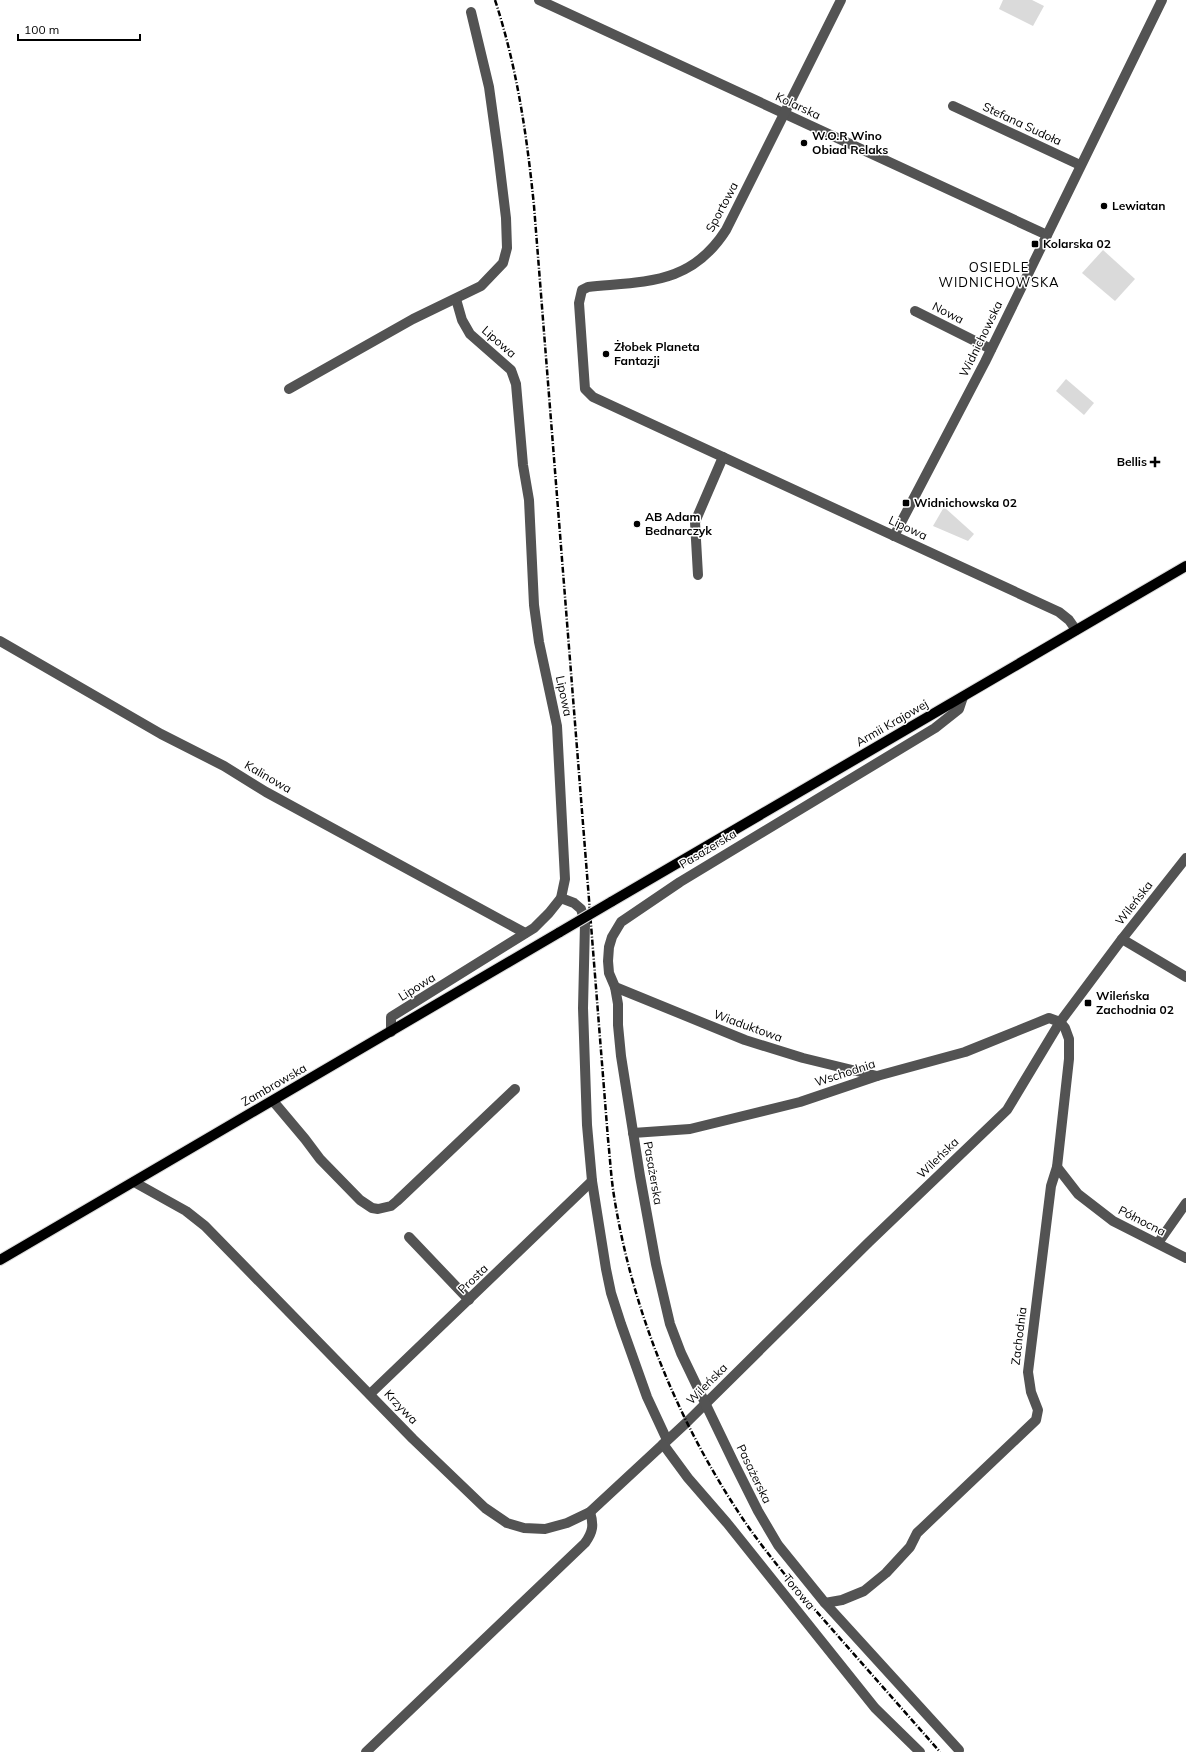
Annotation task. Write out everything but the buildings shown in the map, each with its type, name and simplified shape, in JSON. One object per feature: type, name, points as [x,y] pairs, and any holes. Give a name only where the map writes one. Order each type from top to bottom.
[{"type":"main road","name":"Armii Krajowej","points":[[560,932],[1186,566]]},
{"type":"main road","name":"Zambrowska","points":[[0,1260],[560,932]]},
{"type":"street","name":"Kolarska","points":[[539,0],[1047,235]]},
{"type":"street","name":"Sportowa","points":[[588,393],[585,389],[579,303],[582,290],[588,287],[660,279],[678,274],[694,265],[704,257],[718,242],[726,230],[841,0]]},
{"type":"street","name":"Widnichowska","points":[[894,536],[991,349],[1162,0]]},
{"type":"street","points":[[289,389],[413,319],[481,286],[503,263],[507,248],[505,211],[489,87],[471,12]]},
{"type":"street","name":"Stefana Sudoła","points":[[953,106],[1080,165]]},
{"type":"street","name":"Lipowa","points":[[391,1032],[391,1017],[498,952],[534,928],[561,898],[565,880],[557,726],[539,642],[534,605],[529,500],[523,465],[516,384],[511,370],[470,334],[462,320],[456,299]]},
{"type":"street","name":"Nowa","points":[[915,311],[991,349]]},
{"type":"street","name":"Lipowa","points":[[588,393],[1059,612],[1069,620],[1076,630]]},
{"type":"street","points":[[698,575],[695,522],[723,457]]},
{"type":"street","name":"Kalinowa","points":[[0,641],[161,734],[224,766],[266,792],[525,933]]},
{"type":"street","name":"Pasażerska","points":[[959,1750],[825,1603],[778,1545],[751,1497],[681,1353],[670,1324],[656,1264],[633,1133],[629,1096],[621,1056],[615,988],[609,973],[609,947],[612,937],[621,922],[680,882],[935,728],[959,709],[963,697]]},
{"type":"street","name":"Wileńska","points":[[665,1442],[869,1242],[1007,1110],[1060,1022],[1122,939],[1186,858]]},
{"type":"street","name":"Torowa","points":[[561,898],[574,903],[581,909],[585,923],[583,1008],[587,1125],[592,1181],[611,1294],[647,1397],[665,1442],[688,1478],[727,1523],[875,1708],[920,1752]]},
{"type":"street","points":[[1122,939],[1186,977]]},
{"type":"street","name":"Wiaduktowa","points":[[615,988],[745,1040],[803,1058],[877,1076]]},
{"type":"street","name":"Wschodnia","points":[[633,1133],[690,1129],[800,1102],[877,1076],[964,1052],[1049,1018],[1060,1022]]},
{"type":"street","name":"Zachodnia","points":[[825,1603],[842,1600],[864,1591],[886,1573],[910,1547],[917,1533],[1036,1420],[1038,1410],[1031,1392],[1028,1372],[1051,1186],[1057,1167],[1069,1060],[1069,1039],[1065,1028],[1060,1022]]},
{"type":"street","points":[[273,1101],[306,1138],[320,1159],[360,1200],[372,1208],[384,1209],[397,1201],[515,1089]]},
{"type":"street","name":"Północna","points":[[1057,1167],[1078,1194],[1113,1221],[1186,1258]]},
{"type":"street","name":"Prosta","points":[[370,1394],[592,1181]]},
{"type":"street","name":"Krzywa","points":[[134,1182],[186,1211],[205,1226],[466,1492],[484,1508],[507,1523],[524,1528],[545,1529],[567,1523],[590,1512],[665,1442]]},
{"type":"street","points":[[1158,1243],[1186,1203]]},
{"type":"street","points":[[409,1237],[469,1300]]},
{"type":"street","points":[[366,1752],[585,1543],[591,1535],[594,1524],[590,1512]]},
{"type":"shaded area","points":[[1003,0],[1032,0],[1044,6],[1033,26],[999,9]]},
{"type":"shaded area","points":[[1103,250],[1135,279],[1115,301],[1082,273]]},
{"type":"shaded area","points":[[1066,379],[1094,403],[1084,415],[1056,391]]},
{"type":"shaded area","points":[[944,507],[974,534],[968,541],[933,526]]},
{"type":"railway","points":[[495,0],[503,25],[520,102],[534,206],[611,1175],[622,1238],[632,1279],[644,1320],[659,1359],[694,1437],[748,1527],[785,1575],[940,1752]]},
{"type":"place","name":"W.O.R Wino Obiad Relaks","points":[[804,143]]},
{"type":"place","name":"Lewiatan","points":[[1104,206]]},
{"type":"place","name":"Kolarska 02","points":[[1035,244]]},
{"type":"place","name":"Żłobek Planeta Fantazji","points":[[606,354]]},
{"type":"place","name":"Bellis","points":[[1155,462]]},
{"type":"place","name":"Widnichowska 02","points":[[906,503]]},
{"type":"place","name":"AB Adam Bednarczyk","points":[[637,524]]},
{"type":"place","name":"Wileńska Zachodnia 02","points":[[1088,1003]]},
{"type":"district","name":"OSIEDLE WIDNICHOWSKA","points":[[999,274]]}]
